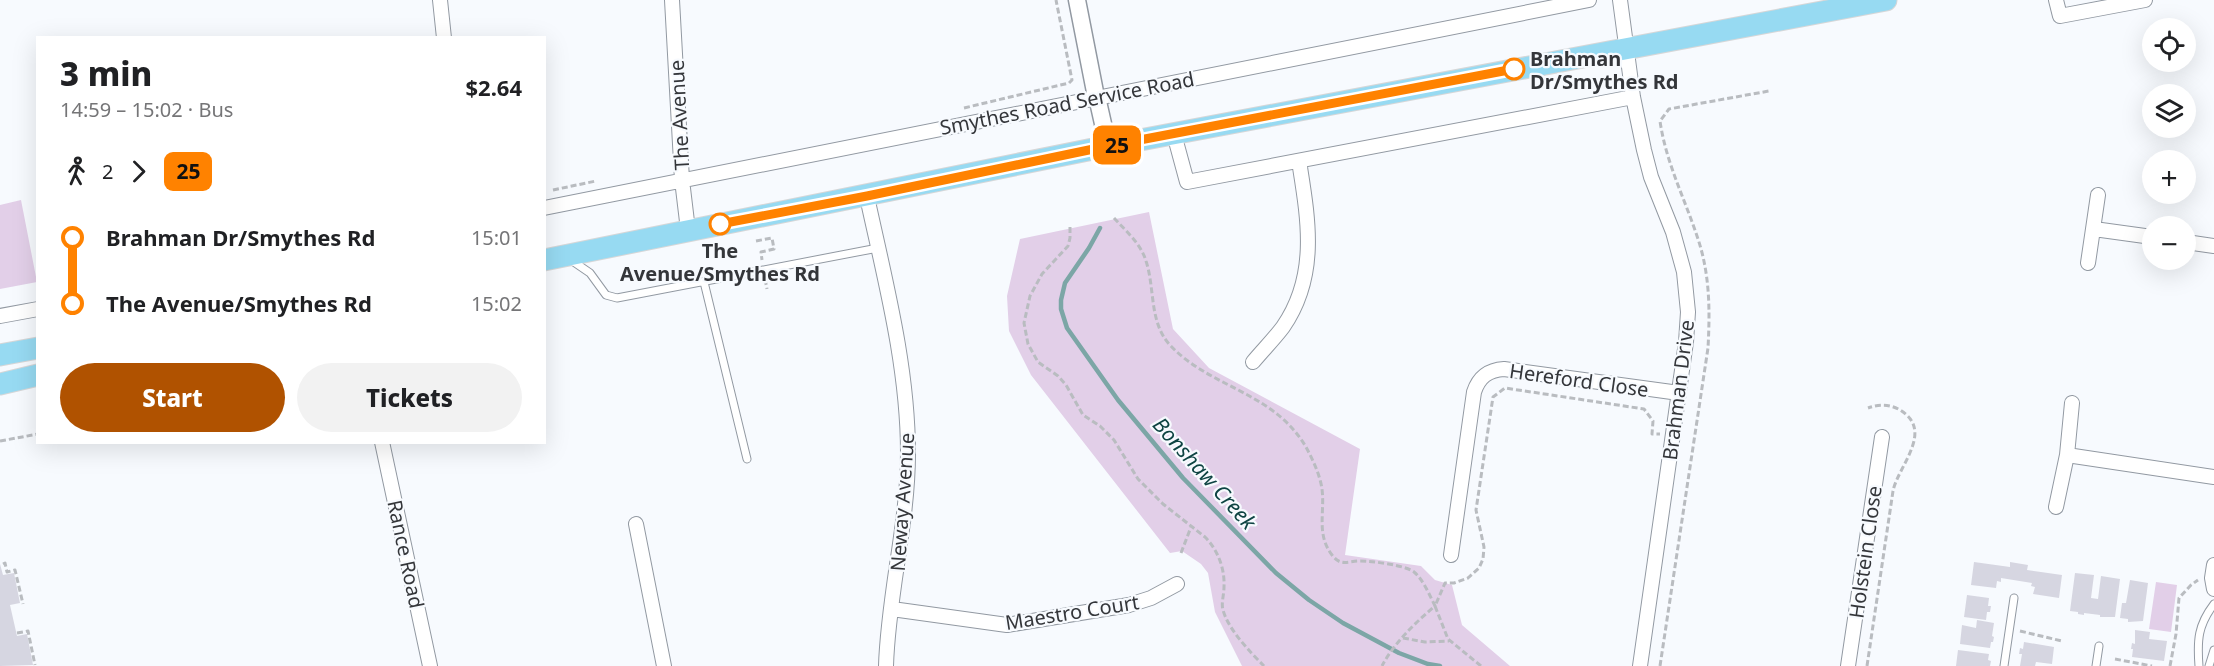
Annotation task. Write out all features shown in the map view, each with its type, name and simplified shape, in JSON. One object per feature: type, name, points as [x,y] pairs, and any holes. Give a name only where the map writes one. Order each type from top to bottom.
[{"type":"main road","points":[[555,258],[1108,146],[1886,0]]},
{"type":"main road","points":[[0,355],[36,348]]},
{"type":"main road","points":[[0,384],[36,375]]},
{"type":"street","points":[[440,0],[444,36]]},
{"type":"street","name":"The Avenue","points":[[672,0],[682,180],[688,230]]},
{"type":"street","points":[[1077,0],[1108,146]]},
{"type":"street","name":"Smythes Road Service Road","points":[[546,208],[1589,0]]},
{"type":"street","name":"Brahman Drive","points":[[1620,0],[1633,97],[1647,163],[1673,232],[1684,272],[1688,312],[1679,393],[1640,666]]},
{"type":"street","points":[[2056,0],[2060,16],[2145,0]]},
{"type":"street","points":[[1174,134],[1187,182],[1633,97]]},
{"type":"street","points":[[1253,362],[1288,318],[1304,274],[1309,245],[1309,228],[1299,161]]},
{"type":"street","points":[[2088,263],[2098,195]]},
{"type":"street","name":"Neway Avenue","points":[[867,196],[902,371],[907,424],[907,477],[886,666]]},
{"type":"street","points":[[2094,229],[2142,236]]},
{"type":"street","points":[[2196,243],[2214,246]]},
{"type":"street","points":[[0,316],[36,309]]},
{"type":"street","name":"Hereford Close","points":[[1451,555],[1474,392],[1478,382],[1486,374],[1504,369],[1679,393]]},
{"type":"street","points":[[2056,507],[2067,455],[2072,403]]},
{"type":"street","name":"Holstein Close","points":[[1848,666],[1882,437]]},
{"type":"street","name":"Rance Road","points":[[382,444],[430,666]]},
{"type":"street","points":[[2067,455],[2214,477]]},
{"type":"street","points":[[636,524],[664,666]]},
{"type":"street","name":"Maestro Court","points":[[892,609],[1007,625],[1129,605],[1151,598],[1177,584]]},
{"type":"lane","points":[[555,258],[585,268],[606,295],[614,298],[878,248]]},
{"type":"lane","points":[[704,282],[747,459]]},
{"type":"lane","points":[[2004,666],[2014,598]]},
{"type":"lane","points":[[2199,666],[2200,627],[2214,604]]},
{"type":"lane","points":[[2096,666],[2099,646]]},
{"type":"lane","points":[[2209,666],[2214,650]]},
{"type":"path","points":[[1056,0],[1072,80]]},
{"type":"path","points":[[1669,109],[1770,90]]},
{"type":"path","points":[[546,191],[578,184]]},
{"type":"path","points":[[1114,218],[1145,258],[1158,323],[1168,342],[1192,363],[1275,411],[1305,446],[1321,484],[1321,530],[1333,557],[1342,563],[1360,561],[1411,570],[1418,576],[1435,606],[1450,641],[1481,666]]},
{"type":"path","points":[[1070,227],[1068,246],[1042,274],[1030,296],[1024,323],[1028,344],[1038,362],[1058,376],[1066,385],[1083,415],[1100,426],[1114,440],[1137,478],[1163,504],[1205,537],[1218,554],[1224,577],[1222,606],[1227,620],[1246,647],[1264,666]]},
{"type":"path","points":[[1382,666],[1396,644],[1417,621],[1435,606],[1445,582],[1454,583],[1468,578],[1479,568],[1483,559],[1484,547],[1476,519],[1476,510],[1493,397],[1505,388],[1644,409],[1653,421],[1652,434],[1673,436]]},
{"type":"path","points":[[1660,666],[1700,397]]},
{"type":"path","points":[[1867,666],[1893,491],[1899,474],[1910,456],[1915,439],[1911,422],[1898,409],[1887,405],[1868,408]]},
{"type":"path","points":[[0,441],[36,434]]},
{"type":"path","points":[[1181,553],[1191,526]]},
{"type":"path","points":[[3,564],[5,563],[6,572],[15,570],[22,604]]},
{"type":"path","points":[[2170,666],[2179,598],[2194,582],[2213,580]]},
{"type":"path","points":[[2009,630],[2062,641]]},
{"type":"path","points":[[17,633],[28,632],[35,665]]},
{"type":"path","points":[[1403,638],[1425,642],[1450,641]]},
{"type":"path","points":[[2115,659],[2152,666]]},
{"type":"shaded area","points":[[21,200],[36,282],[0,289],[0,205]]},
{"type":"shaded area","points":[[1149,212],[1173,329],[1209,368],[1360,449],[1345,555],[1421,566],[1435,580],[1452,585],[1462,625],[1510,666],[1242,666],[1215,612],[1208,573],[1201,564],[1182,551],[1170,553],[1031,375],[1009,331],[1007,296],[1020,239]]},
{"type":"shaded area","points":[[2156,582],[2177,585],[2171,632],[2149,629]]},
{"type":"building","points":[[1974,562],[2010,567],[2010,562],[2028,565],[2027,570],[2062,575],[2059,598],[2033,594],[2035,587],[2031,586],[2032,583],[2001,578],[2001,582],[1997,581],[1996,588],[1971,585]]},
{"type":"building","points":[[0,564],[3,575],[14,573],[20,603],[10,605],[17,636],[27,634],[33,665],[0,666]]},
{"type":"building","points":[[2075,573],[2094,575],[2091,598],[2098,599],[2101,576],[2120,579],[2115,617],[2100,617],[2100,615],[2084,613],[2084,615],[2070,611]]},
{"type":"building","points":[[2130,580],[2148,583],[2143,621],[2128,622],[2128,619],[2120,618],[2122,603],[2126,603]]},
{"type":"building","points":[[1967,595],[1989,598],[1988,606],[1991,606],[1986,620],[1964,617]]},
{"type":"building","points":[[1977,620],[1994,623],[1992,636],[1994,637],[1990,648],[1960,644],[1962,625],[1976,628]]},
{"type":"building","points":[[2135,630],[2150,632],[2149,639],[2167,641],[2164,661],[2132,657],[2133,649],[2131,649],[2132,643],[2135,644]]},
{"type":"building","points":[[2024,642],[2054,647],[2052,664],[2036,662],[2035,666],[2020,666],[2022,654],[2019,654],[2020,648],[2023,649]]},
{"type":"building","points":[[1958,650],[1989,654],[1990,666],[1956,666]]},
{"type":"waterway","name":"Bonshaw Creek","points":[[1100,228],[1065,283],[1061,309],[1067,328],[1118,400],[1183,478],[1276,573],[1309,600],[1343,623],[1399,653],[1440,666]]},
{"type":"bus line","name":"25","points":[[720,224],[1108,146],[1514,69]]},
{"type":"place","name":"Brahman Dr/Smythes Rd","points":[[1514,69]]},
{"type":"place","name":"The Avenue/Smythes Rd","points":[[720,224]]}]
